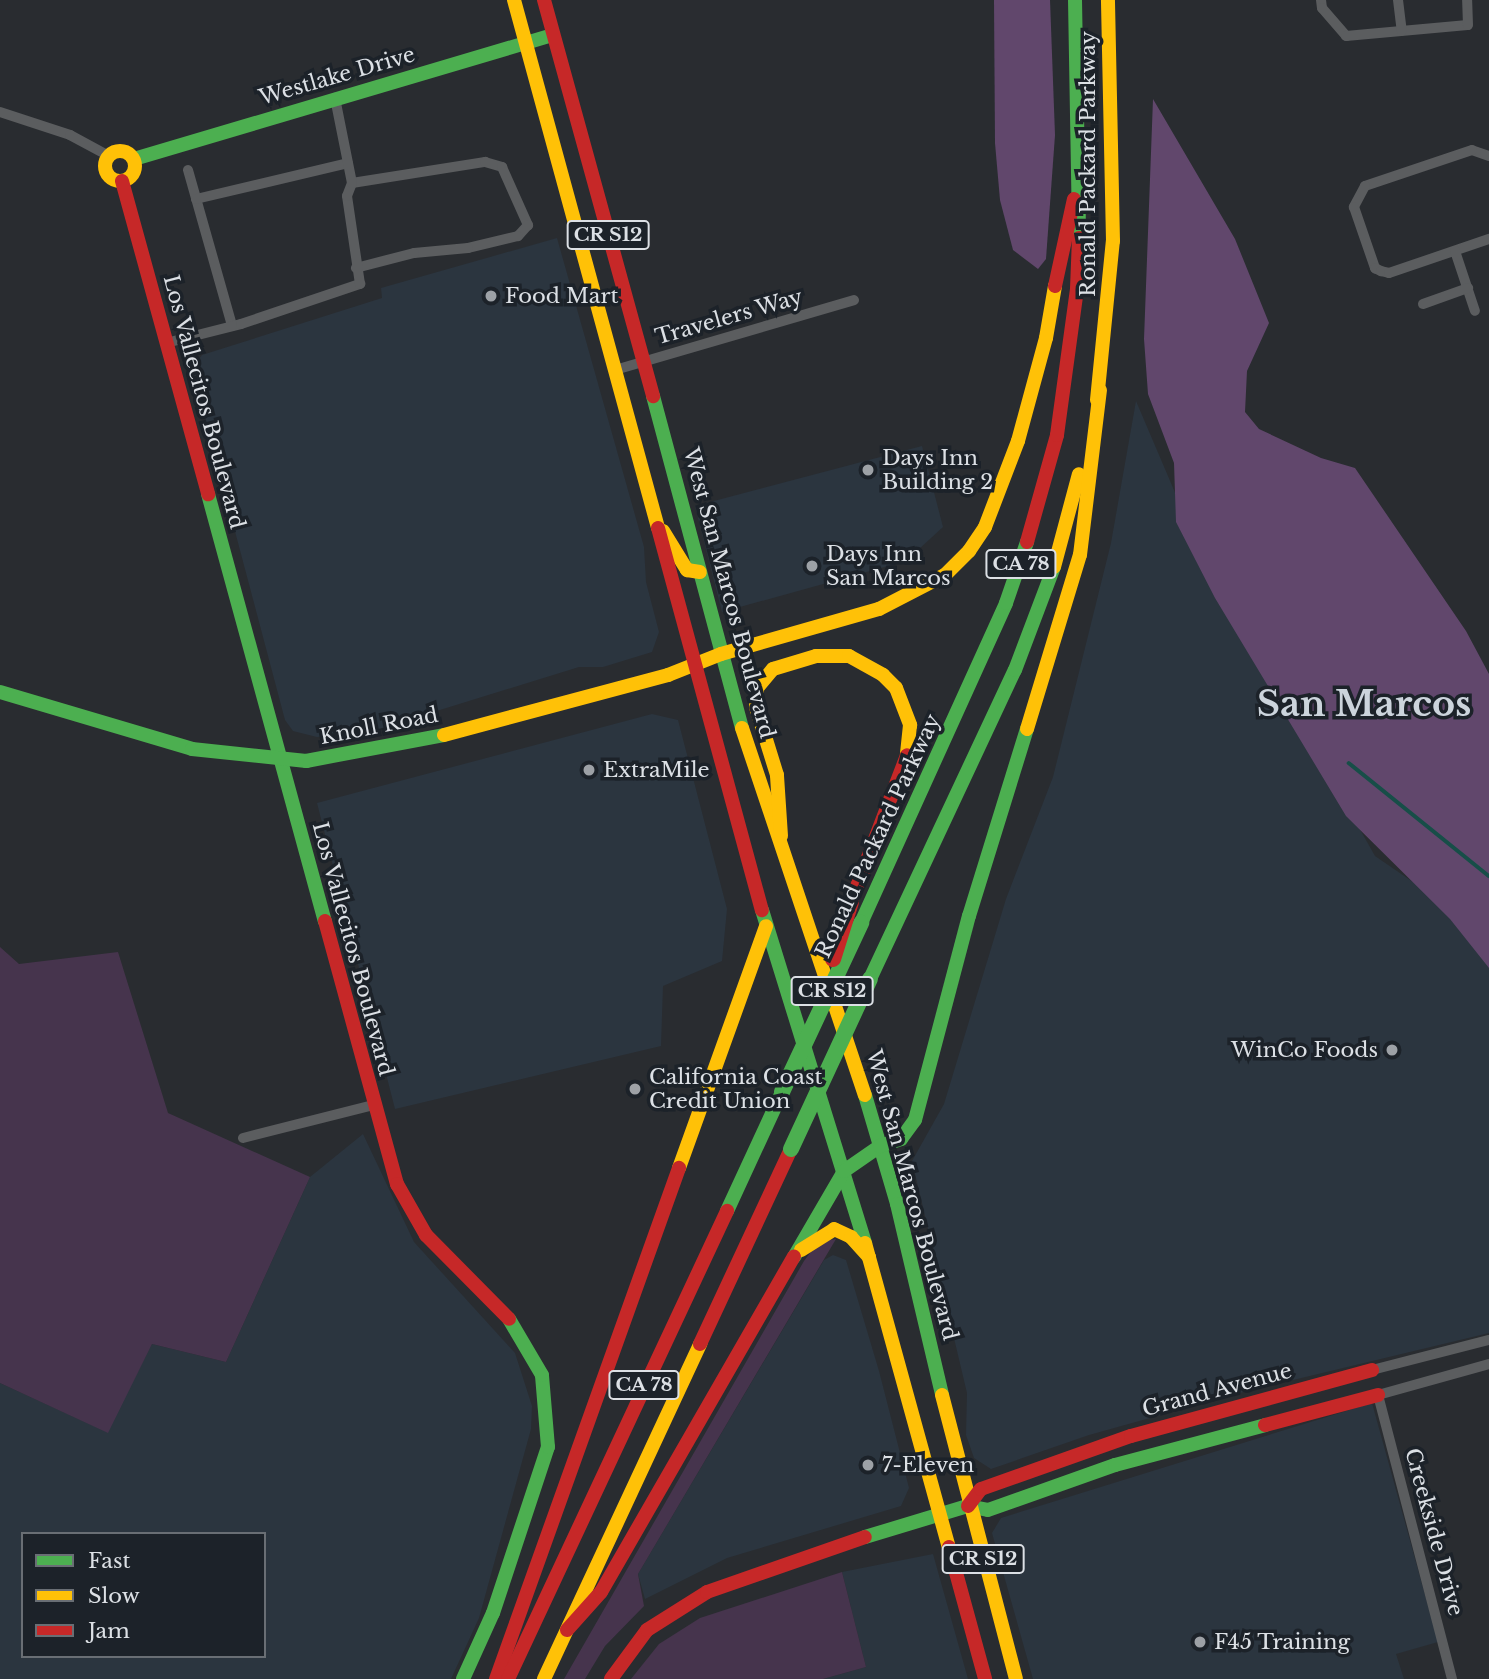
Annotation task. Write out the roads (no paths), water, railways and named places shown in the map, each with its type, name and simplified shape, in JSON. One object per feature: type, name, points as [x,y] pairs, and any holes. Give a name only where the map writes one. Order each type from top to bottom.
[{"type":"main road","name":"CR S12","points":[[513,0],[659,527],[693,666],[732,789],[766,926],[844,1171],[985,1679]]},
{"type":"main road","name":"West San Marcos Boulevard","points":[[544,0],[733,702],[781,836],[880,1146],[968,1506],[1016,1679]]},
{"type":"main road","name":"Ronald Packard Parkway","points":[[508,1679],[985,655],[1037,515],[1057,435],[1072,342],[1081,177],[1075,0]]},
{"type":"main road","name":"Ronald Packard Parkway","points":[[544,1679],[1036,619],[1060,549],[1100,390],[1113,241],[1108,0]]},
{"type":"main road","name":"Westlake Drive","points":[[134,159],[553,35]]},
{"type":"main road","points":[[123,151],[134,159],[134,173],[122,181],[107,173],[109,156],[123,151]]},
{"type":"main road","name":"Knoll Road","points":[[0,692],[192,749],[281,760],[342,758],[406,745],[693,666],[721,654],[879,609],[945,575],[969,551],[985,527],[1018,441],[1046,338],[1063,235],[1081,177]]},
{"type":"main road","name":"Los Vallecitos Boulevard","points":[[122,181],[373,1105],[410,1210],[426,1235],[516,1326],[533,1352],[547,1396],[548,1447],[493,1612],[463,1679]]},
{"type":"main road","points":[[567,1630],[601,1592],[745,1347],[788,1263],[844,1171],[880,1146],[901,1139],[915,1120],[969,916],[1080,555],[1100,390]]},
{"type":"main road","points":[[659,527],[678,548],[687,570],[700,572]]},
{"type":"main road","points":[[781,836],[777,775],[756,707],[757,688],[773,668],[816,656],[849,656],[883,675],[896,688],[910,725],[906,765],[851,902],[812,1027]]},
{"type":"main road","points":[[496,1679],[766,926]]},
{"type":"main road","points":[[788,1263],[817,1236],[834,1229],[851,1237],[869,1257]]},
{"type":"main road","name":"Grand Avenue","points":[[968,1506],[982,1489],[1132,1436],[1372,1370]]},
{"type":"main road","name":"Grand Avenue","points":[[611,1679],[647,1630],[707,1592],[747,1575],[940,1513],[968,1506],[988,1510],[1115,1465],[1378,1395]]},
{"type":"street","points":[[1321,0],[1322,8],[1346,36],[1468,24],[1467,0]]},
{"type":"street","points":[[1398,0],[1402,31]]},
{"type":"street","points":[[166,343],[232,326],[360,284],[347,196],[352,183],[335,98]]},
{"type":"street","points":[[0,112],[70,135],[109,156]]},
{"type":"street","points":[[1489,156],[1472,150],[1364,186],[1355,197],[1357,217],[1375,268],[1381,271],[1389,273],[1489,239]]},
{"type":"street","points":[[352,183],[485,162],[502,167],[528,225],[518,236],[468,248],[414,253],[356,268]]},
{"type":"street","points":[[196,199],[348,163]]},
{"type":"street","points":[[188,170],[232,326]]},
{"type":"street","points":[[1455,251],[1475,311]]},
{"type":"street","points":[[1423,304],[1468,288]]},
{"type":"street","name":"Travelers Way","points":[[615,370],[854,300]]},
{"type":"street","points":[[243,1138],[373,1105]]},
{"type":"street","name":"Grand Avenue","points":[[1372,1370],[1489,1340]]},
{"type":"street","name":"Grand Avenue","points":[[1378,1395],[1489,1364]]},
{"type":"street","name":"Creekside Drive","points":[[1378,1395],[1452,1679]]},
{"type":"waterway","points":[[1349,763],[1489,876]]},
{"type":"place","name":"Food Mart","points":[[491,296]]},
{"type":"place","name":"Days Inn Building 2","points":[[868,470]]},
{"type":"place","name":"Days Inn San Marcos","points":[[812,566]]},
{"type":"place","name":"ExtraMile","points":[[589,770]]},
{"type":"place","name":"WinCo Foods","points":[[1392,1050]]},
{"type":"place","name":"California Coast Credit Union","points":[[635,1089]]},
{"type":"place","name":"7-Eleven","points":[[868,1465]]},
{"type":"place","name":"F45 Training","points":[[1200,1642]]},
{"type":"district","name":"San Marcos","points":[[1364,704]]}]
